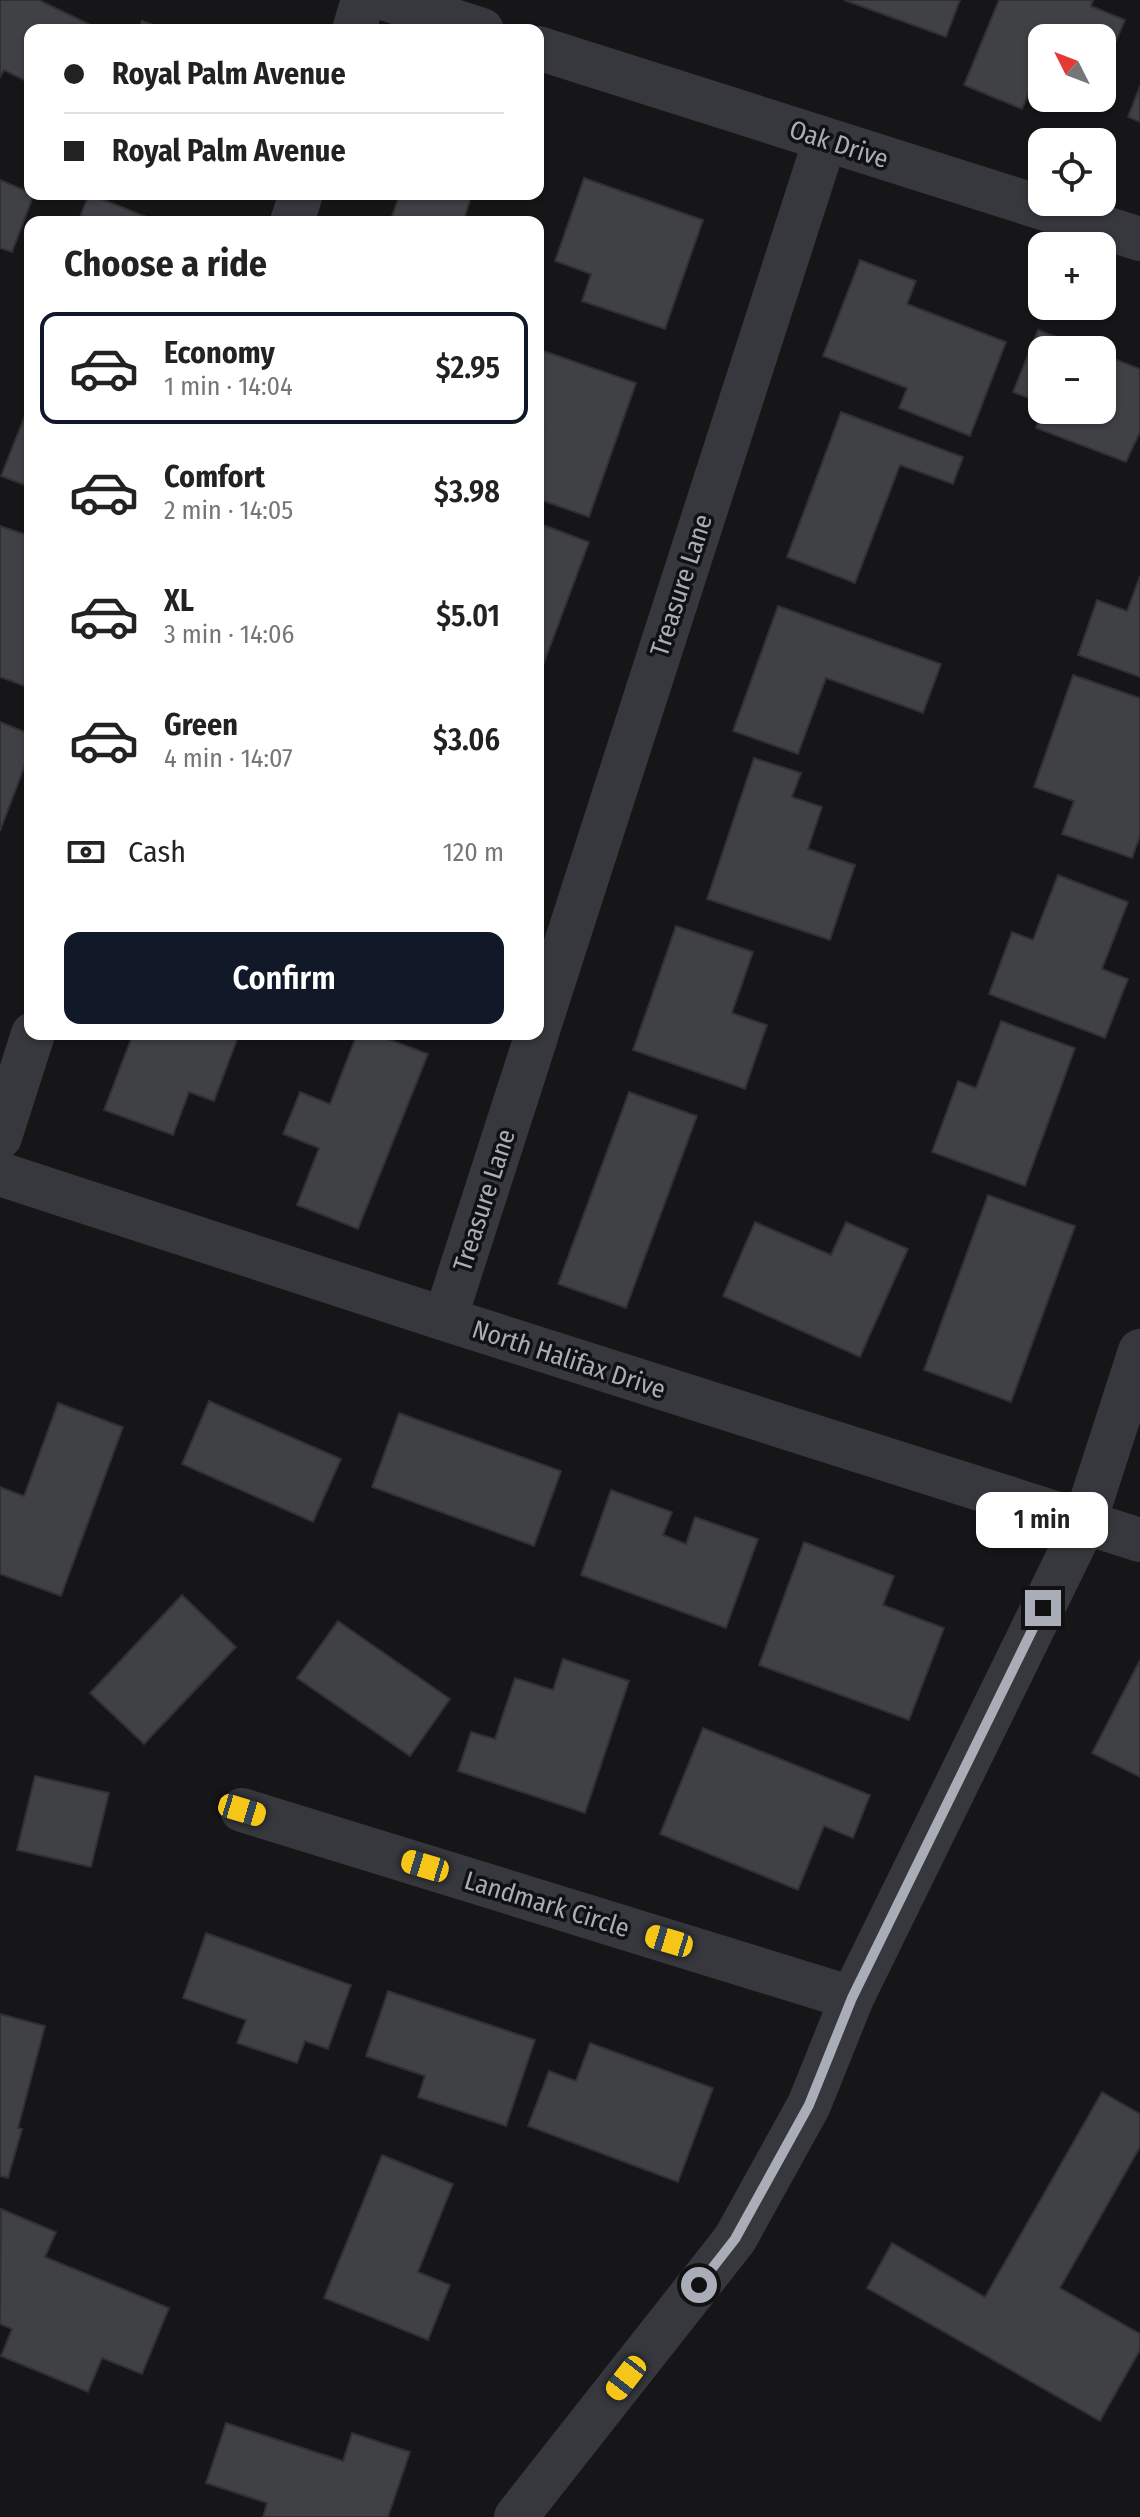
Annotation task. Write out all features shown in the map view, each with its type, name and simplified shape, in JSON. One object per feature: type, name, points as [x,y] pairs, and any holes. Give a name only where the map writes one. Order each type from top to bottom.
[{"type":"street","points":[[356,24],[363,0]]},
{"type":"street","points":[[389,0],[463,24]]},
{"type":"street","name":"Oak Drive","points":[[544,50],[1140,239]]},
{"type":"street","name":"Treasure Lane","points":[[544,1010],[825,140]]},
{"type":"street","points":[[0,1137],[31,1040]]},
{"type":"street","name":"Treasure Lane","points":[[445,1319],[534,1040]]},
{"type":"street","name":"North Halifax Drive","points":[[0,1174],[1140,1540]]},
{"type":"street","points":[[516,2517],[735,2239],[809,2105],[852,1998],[1084,1524],[1140,1351]]},
{"type":"street","name":"Landmark Circle","points":[[242,1810],[852,1998]]},
{"type":"building","points":[[0,0],[39,0],[89,24],[24,24],[24,80],[4,70],[0,77]]},
{"type":"building","points":[[844,0],[960,0],[946,37]]},
{"type":"building","points":[[999,0],[1093,0],[1091,6],[1125,20],[1116,41],[1116,24],[1028,24],[1028,95],[1022,109],[964,85]]},
{"type":"building","points":[[1140,86],[1140,122],[1128,117]]},
{"type":"building","points":[[584,178],[703,220],[665,329],[582,301],[591,274],[555,261]]},
{"type":"building","points":[[0,180],[24,190],[24,200],[32,200],[12,252],[0,248]]},
{"type":"building","points":[[87,200],[104,200],[144,216],[80,216]]},
{"type":"building","points":[[398,200],[470,200],[465,216],[392,216]]},
{"type":"building","points":[[860,260],[916,281],[907,304],[1006,342],[970,436],[899,408],[907,388],[823,356]]},
{"type":"building","points":[[1038,330],[1054,336],[1036,336]]},
{"type":"building","points":[[544,351],[636,383],[589,517],[544,501]]},
{"type":"building","points":[[1028,355],[1028,398],[1013,392]]},
{"type":"building","points":[[1116,360],[1140,369],[1140,432],[1126,462],[1036,428],[1037,424],[1116,424]]},
{"type":"building","points":[[841,412],[963,457],[953,484],[900,465],[855,583],[787,557]]},
{"type":"building","points":[[24,418],[24,485],[1,476]]},
{"type":"building","points":[[544,525],[589,542],[544,663]]},
{"type":"building","points":[[0,526],[24,534],[24,686],[0,677]]},
{"type":"building","points":[[1140,576],[1140,677],[1078,655],[1097,600],[1127,611]]},
{"type":"building","points":[[778,606],[941,664],[923,713],[826,678],[798,754],[733,731]]},
{"type":"building","points":[[1073,675],[1140,698],[1140,836],[1132,858],[1062,834],[1074,801],[1034,787]]},
{"type":"building","points":[[0,722],[24,732],[24,768],[0,831]]},
{"type":"building","points":[[754,758],[801,773],[792,797],[822,807],[808,849],[855,865],[830,940],[707,899]]},
{"type":"building","points":[[1058,875],[1128,902],[1102,969],[1128,979],[1105,1038],[989,994],[1012,932],[1033,940]]},
{"type":"building","points":[[676,926],[753,952],[732,1013],[767,1025],[745,1089],[633,1050]]},
{"type":"building","points":[[1001,1021],[1075,1048],[1025,1186],[932,1152],[958,1081],[976,1088]]},
{"type":"building","points":[[131,1040],[237,1040],[214,1101],[189,1092],[173,1135],[104,1110]]},
{"type":"building","points":[[355,1040],[391,1040],[428,1054],[358,1229],[297,1205],[319,1148],[283,1134],[300,1092],[330,1104]]},
{"type":"building","points":[[629,1092],[697,1116],[626,1308],[558,1284]]},
{"type":"building","points":[[988,1195],[1075,1226],[1011,1402],[924,1370]]},
{"type":"building","points":[[755,1222],[831,1255],[846,1222],[908,1249],[860,1357],[723,1296]]},
{"type":"building","points":[[209,1401],[341,1459],[313,1522],[182,1464]]},
{"type":"building","points":[[58,1403],[123,1427],[61,1596],[0,1574],[0,1487],[24,1496]]},
{"type":"building","points":[[399,1413],[561,1471],[534,1546],[372,1487]]},
{"type":"building","points":[[611,1490],[672,1512],[663,1535],[686,1544],[695,1517],[758,1539],[726,1628],[581,1575]]},
{"type":"building","points":[[804,1542],[894,1576],[883,1605],[944,1628],[909,1720],[759,1665]]},
{"type":"building","points":[[182,1595],[236,1647],[144,1744],[90,1693]]},
{"type":"building","points":[[338,1621],[450,1699],[410,1756],[297,1678]]},
{"type":"building","points":[[563,1659],[629,1681],[585,1813],[458,1771],[471,1732],[495,1739],[515,1678],[553,1690]]},
{"type":"building","points":[[1140,1660],[1140,1777],[1092,1753]]},
{"type":"building","points":[[703,1728],[870,1795],[853,1838],[824,1826],[798,1890],[660,1834]]},
{"type":"building","points":[[35,1776],[109,1793],[91,1867],[17,1850]]},
{"type":"building","points":[[206,1933],[351,1985],[328,2049],[305,2041],[297,2063],[237,2043],[246,2020],[183,1998]]},
{"type":"building","points":[[388,1991],[535,2040],[506,2126],[418,2097],[425,2076],[366,2056]]},
{"type":"building","points":[[0,2014],[45,2026],[8,2178],[0,2176]]},
{"type":"building","points":[[590,2043],[713,2088],[678,2182],[528,2126],[549,2071],[576,2081]]},
{"type":"building","points":[[1102,2092],[1140,2114],[1140,2147],[1060,2288],[1140,2334],[1140,2350],[1100,2421],[867,2288],[892,2243],[985,2297]]},
{"type":"building","points":[[382,2155],[453,2184],[418,2272],[450,2285],[428,2340],[324,2298]]},
{"type":"building","points":[[1,2209],[56,2232],[45,2257],[169,2308],[142,2374],[102,2358],[88,2392],[1,2356],[12,2329],[0,2324]]},
{"type":"building","points":[[226,2423],[343,2461],[352,2433],[410,2452],[388,2517],[263,2517],[267,2503],[206,2483]]},
{"type":"route","points":[[699,2285],[735,2239],[809,2105],[852,1998],[1043,1608]]}]
